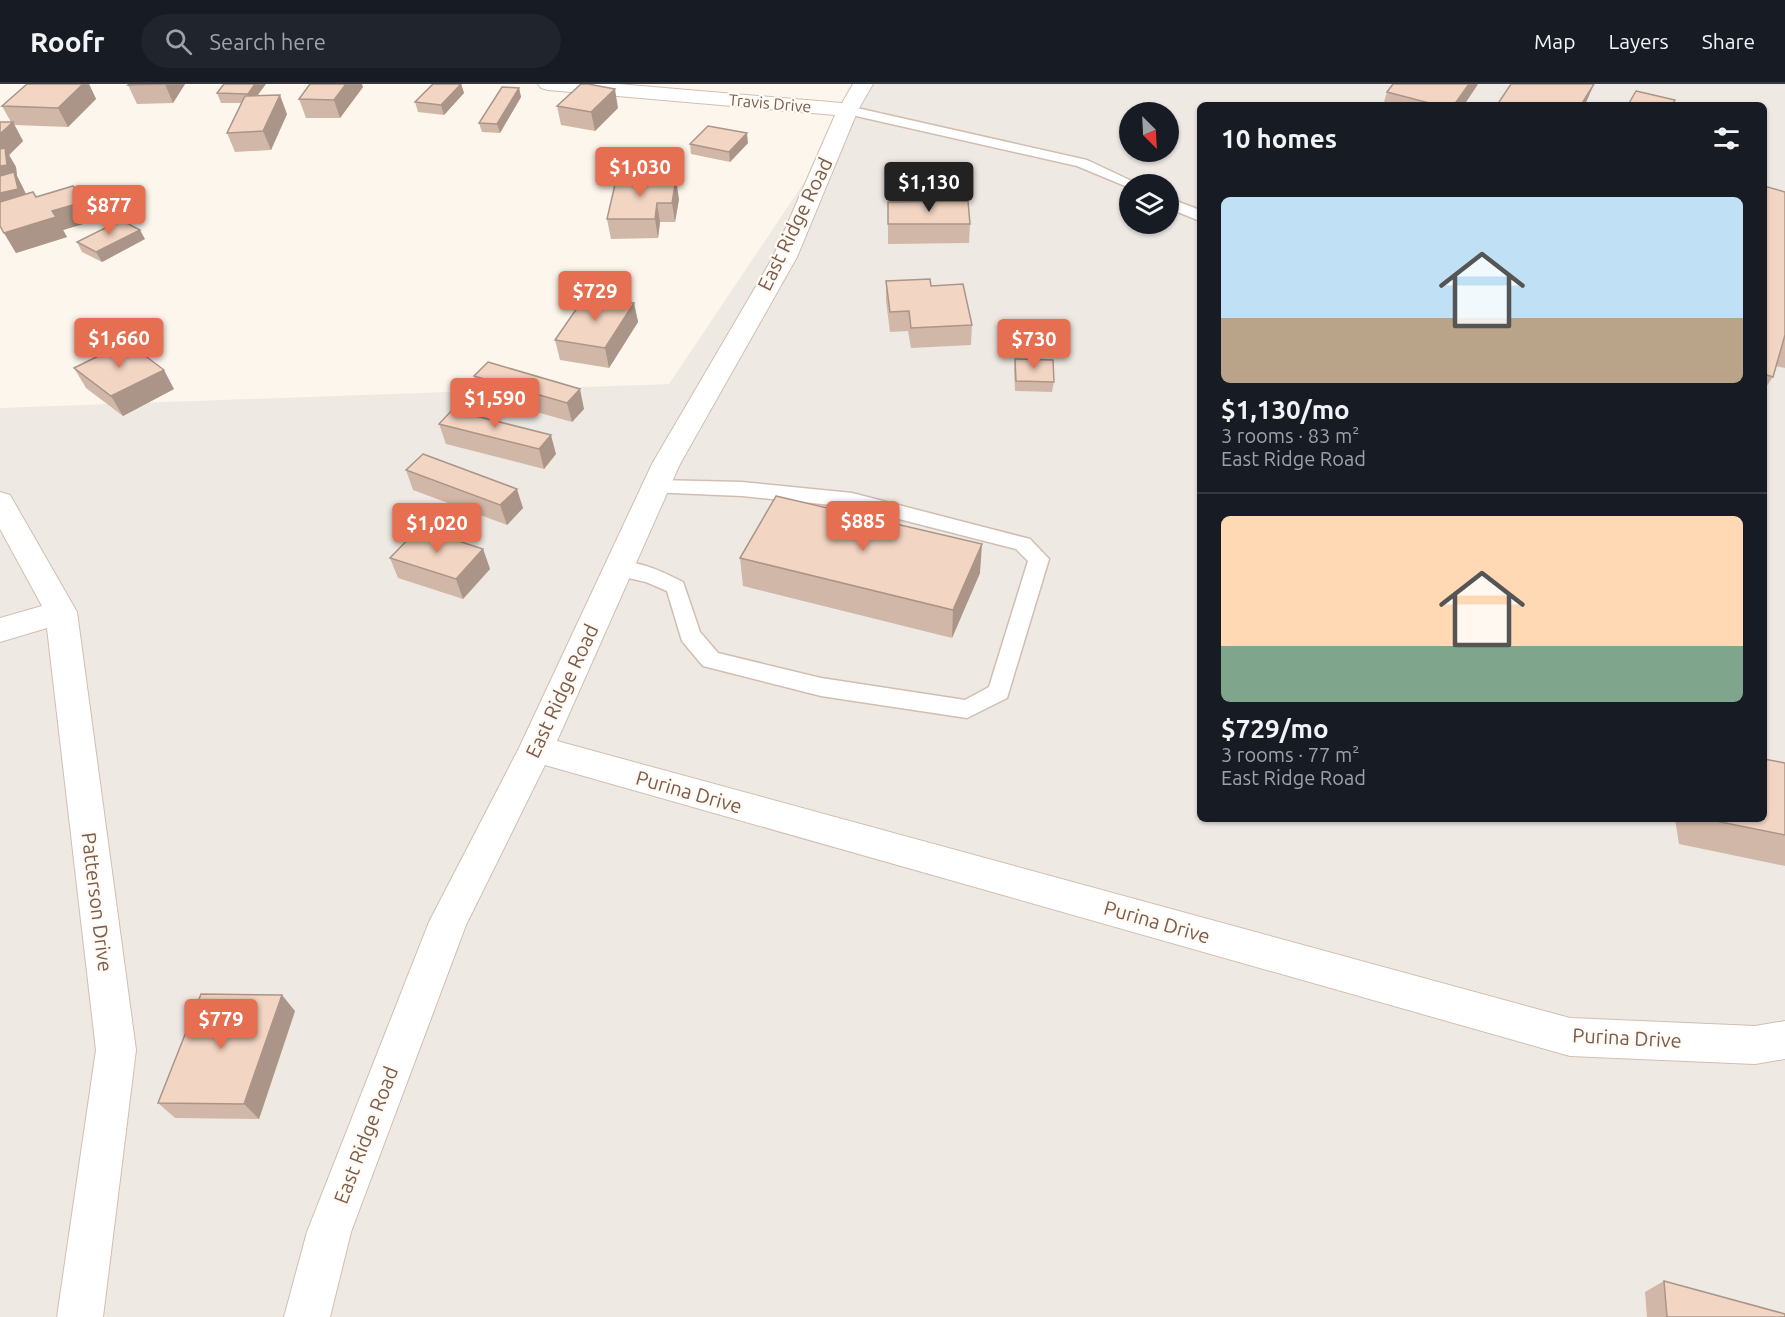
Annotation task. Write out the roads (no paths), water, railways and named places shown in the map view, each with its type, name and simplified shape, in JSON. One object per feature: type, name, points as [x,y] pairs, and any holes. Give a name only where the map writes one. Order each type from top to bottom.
[{"type":"street","name":"Travis Drive","points":[[548,84],[856,97]]},
{"type":"street","name":"East Ridge Road","points":[[307,1317],[328,1232],[448,922],[536,749],[656,487],[722,363],[785,257],[856,97]]},
{"type":"street","name":"Patterson Drive","points":[[0,502],[61,612],[116,1050],[80,1317]]},
{"type":"street","points":[[0,630],[61,612]]},
{"type":"street","name":"Purina Drive","points":[[536,749],[1570,1037],[1755,1045],[1785,1040]]},
{"type":"lane","points":[[856,97],[1082,163],[1119,179]]},
{"type":"lane","points":[[1179,207],[1197,215]]},
{"type":"lane","points":[[618,569],[650,575],[676,588],[690,634],[711,660],[821,687],[967,709],[999,692],[1039,559],[1023,544],[852,500],[742,489],[656,487]]}]
